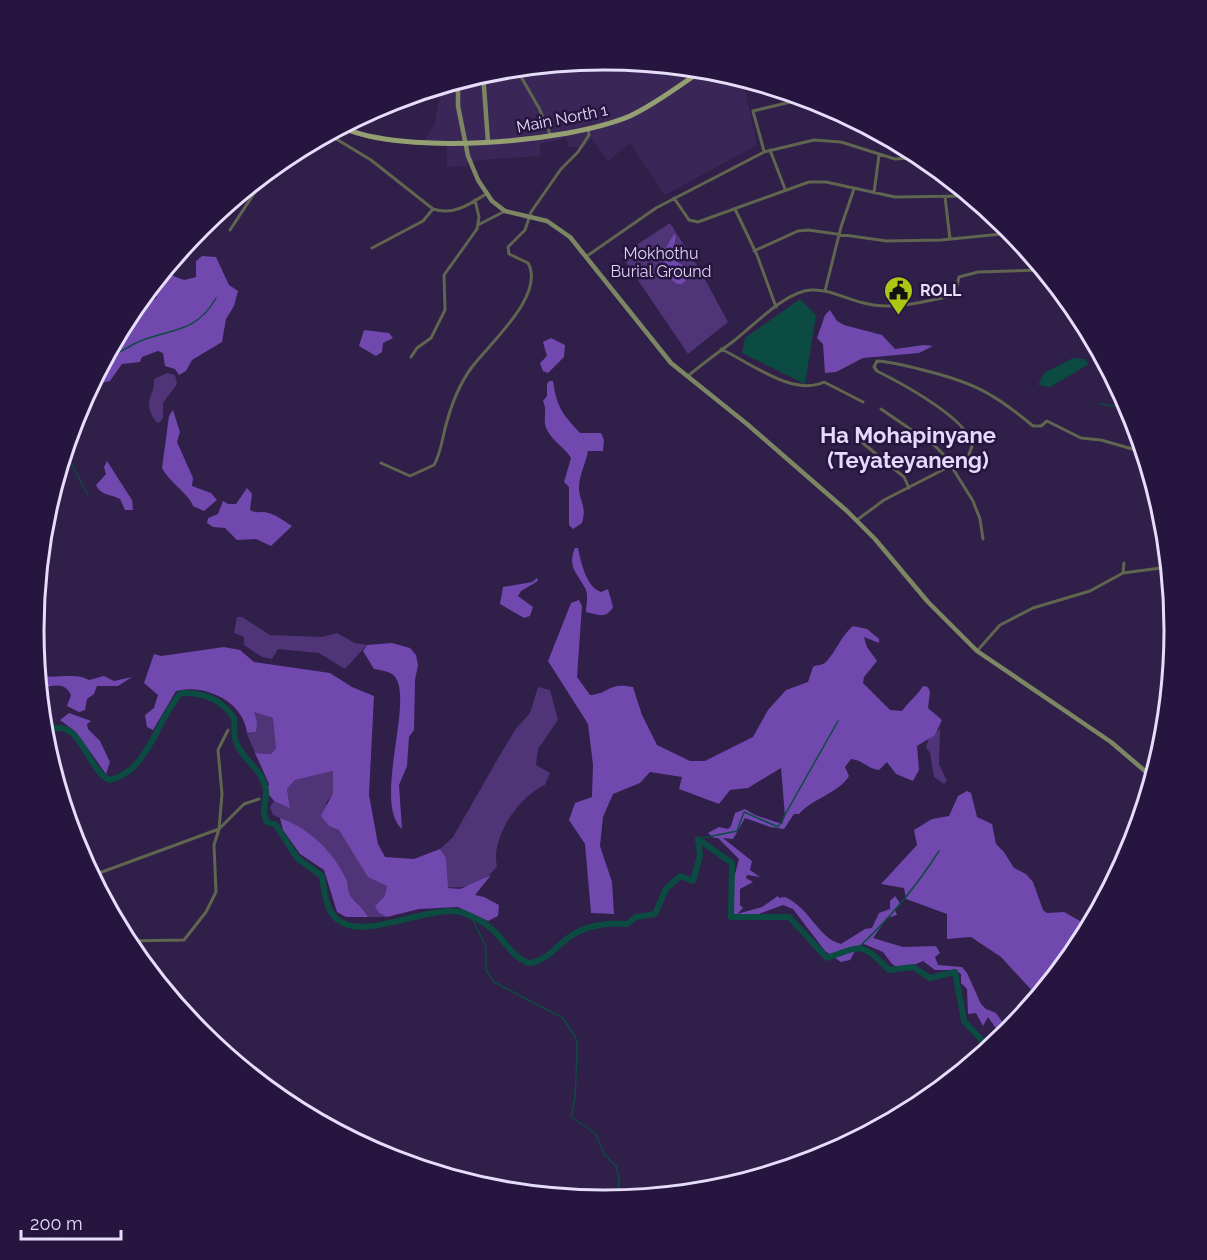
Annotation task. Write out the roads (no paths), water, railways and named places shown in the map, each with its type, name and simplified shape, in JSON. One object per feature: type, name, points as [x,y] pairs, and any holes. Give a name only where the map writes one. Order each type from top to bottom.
[{"type":"main road","name":"Main North 1","points":[[352,130],[390,140],[488,142],[551,137],[588,129],[632,115],[691,77]]},
{"type":"main road","points":[[484,83],[488,142]]},
{"type":"main road","points":[[458,89],[458,106],[466,142],[475,175],[486,194],[505,211],[548,221],[565,232],[587,256],[671,363],[686,378],[747,424],[857,520],[915,588],[977,651],[1111,742],[1145,771]]},
{"type":"street","points":[[521,77],[539,108],[551,137]]},
{"type":"street","points":[[764,152],[753,111],[791,103]]},
{"type":"street","points":[[381,463],[410,476],[434,465],[463,381],[481,356],[512,322],[526,294],[531,276],[530,267],[507,252],[512,241],[525,230],[530,216],[561,169],[578,152],[589,135],[588,129]]},
{"type":"street","points":[[338,138],[371,160],[433,209],[445,212],[455,211],[486,194]]},
{"type":"street","points":[[587,256],[674,198],[770,150],[814,140],[841,142],[879,155],[895,159],[906,158]]},
{"type":"street","points":[[770,150],[785,189]]},
{"type":"street","points":[[874,193],[879,155]]},
{"type":"street","points":[[674,198],[692,222],[707,221],[785,189],[809,182],[826,182],[895,197],[957,196]]},
{"type":"street","points":[[825,291],[854,189]]},
{"type":"street","points":[[230,230],[255,193]]},
{"type":"street","points":[[945,197],[950,239]]},
{"type":"street","points":[[411,357],[417,348],[431,338],[446,305],[444,275],[475,234],[478,225],[475,200]]},
{"type":"street","points":[[372,248],[423,221],[433,209]]},
{"type":"street","points":[[735,209],[776,307]]},
{"type":"street","points":[[478,225],[505,211]]},
{"type":"street","points":[[754,251],[798,231],[815,230],[887,241],[999,234]]},
{"type":"street","points":[[686,378],[762,315],[803,291],[825,291],[864,304],[892,305],[955,295],[959,277],[978,272],[1033,270]]},
{"type":"street","points":[[721,349],[740,362],[793,385],[808,388],[824,382],[863,402]]},
{"type":"street","points":[[857,520],[869,509],[953,466],[971,452],[972,441],[967,433],[918,393],[877,371],[875,362],[912,366],[952,376],[986,390],[1033,426],[1041,426],[1047,421],[1081,438],[1101,440],[1134,449]]},
{"type":"street","points":[[881,409],[935,446],[953,466],[973,501],[980,519],[983,539]]},
{"type":"street","points":[[858,439],[904,477],[909,488]]},
{"type":"street","points":[[1123,573],[1124,563]]},
{"type":"street","points":[[977,651],[1000,625],[1016,616],[1090,591],[1123,573],[1160,568]]},
{"type":"street","points":[[138,941],[184,940],[213,902],[216,892],[214,845],[219,829],[222,794],[218,750],[228,730]]},
{"type":"street","points":[[99,873],[219,829],[244,804],[259,799]]},
{"type":"waterway","points":[[118,353],[138,342],[191,324],[208,310],[216,298]]},
{"type":"waterway","points":[[1099,404],[1117,406]]},
{"type":"waterway","points":[[70,461],[88,495]]},
{"type":"waterway","points":[[52,729],[66,729],[74,735],[93,764],[109,780],[123,775],[134,767],[181,693],[211,698],[224,706],[234,718],[236,742],[261,776],[266,790],[264,814],[267,822],[276,825],[297,858],[322,876],[329,908],[342,922],[357,926],[374,926],[432,913],[449,911],[464,913],[488,926],[511,951],[528,963],[545,957],[581,930],[604,924],[627,924],[636,917],[655,914],[666,889],[680,876],[693,881],[700,856],[698,839],[732,863],[731,917],[789,917],[827,958],[848,950],[861,949],[873,954],[889,970],[913,967],[930,978],[955,972],[964,1021],[983,1041]]},
{"type":"waterway","points":[[698,839],[737,831],[744,812],[778,827],[838,721]]},
{"type":"waterway","points":[[859,947],[902,902],[939,851]]},
{"type":"waterway","points":[[472,918],[486,947],[486,970],[494,982],[563,1018],[573,1033],[577,1041],[577,1055],[575,1097],[571,1117],[595,1133],[605,1155],[616,1166],[619,1177],[618,1190]]},
{"type":"place","name":"ROLL","points":[[899,316]]},
{"type":"district","name":"Ha Mohapinyane (Teyateyaneng)","points":[[908,448]]},
{"type":"park label","name":"Mokhothu Burial Ground","points":[[661,262]]}]
